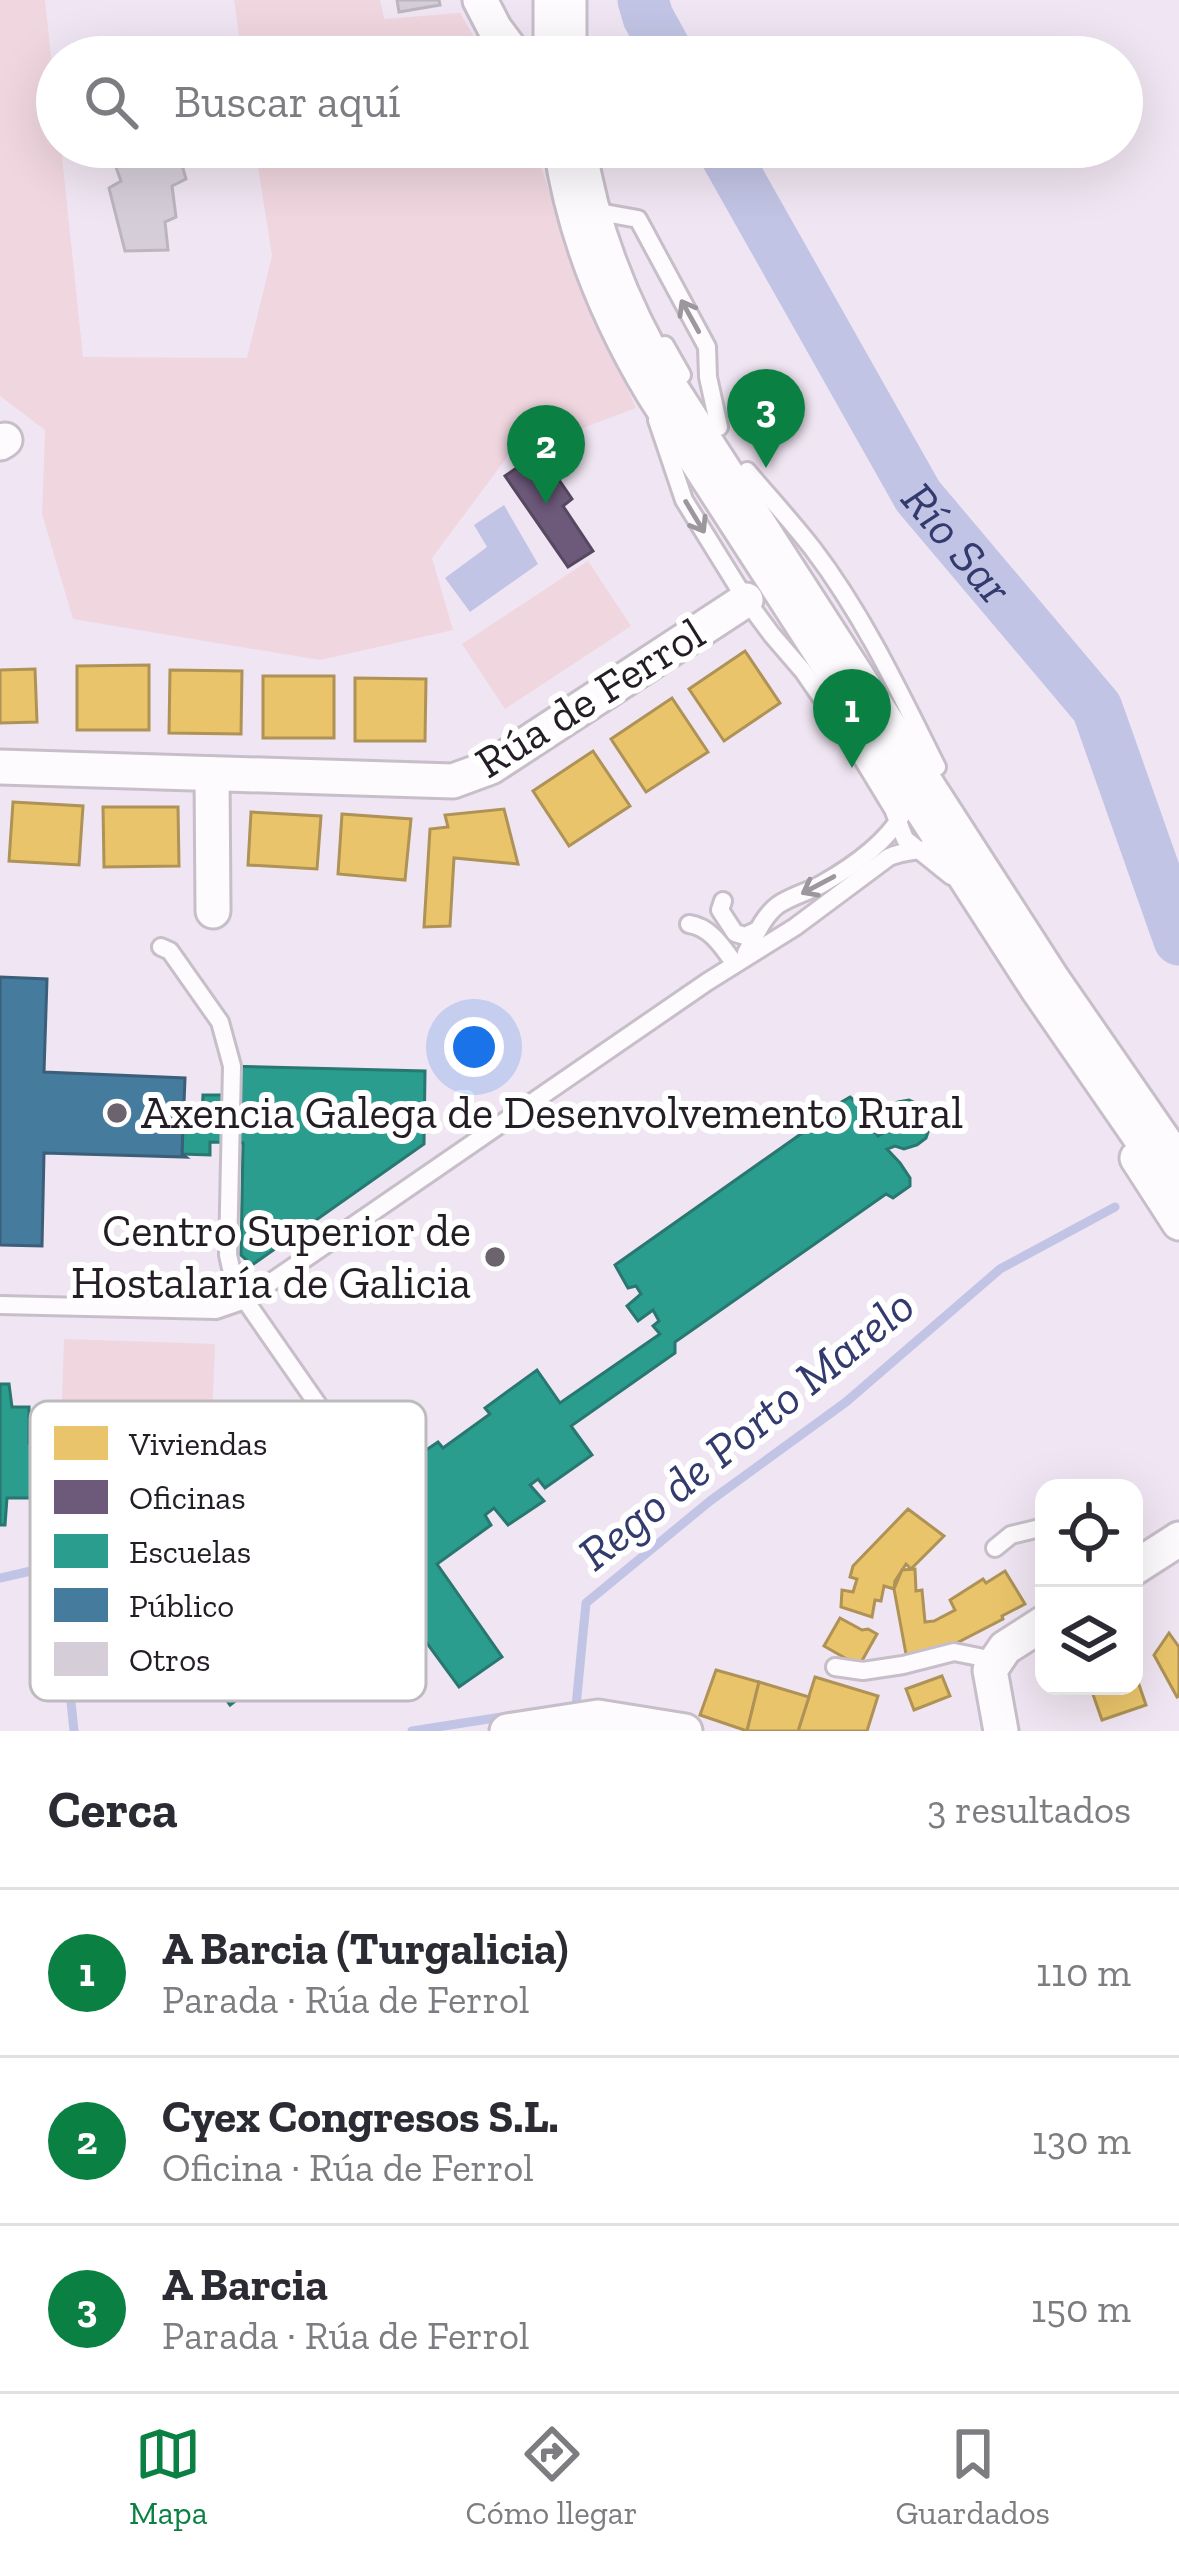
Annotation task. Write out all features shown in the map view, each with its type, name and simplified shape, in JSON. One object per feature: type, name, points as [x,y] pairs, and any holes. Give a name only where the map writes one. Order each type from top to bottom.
[{"type":"main road","points":[[560,0],[560,36]]},
{"type":"main road","points":[[576,168],[589,231],[607,284],[661,389],[928,822],[1124,1083],[1179,1178]]},
{"type":"main road","points":[[580,168],[635,291],[721,439],[928,822],[1179,1142]]},
{"type":"street","points":[[481,0],[500,36]]},
{"type":"street","name":"Rúa de Ferrol","points":[[0,767],[453,781],[491,767],[746,600]]},
{"type":"street","points":[[212,774],[213,911]]},
{"type":"street","points":[[928,822],[1034,1000],[1179,1223]]},
{"type":"street","points":[[1143,1563],[1177,1542]]},
{"type":"street","points":[[1001,1731],[990,1670],[1005,1648],[1035,1629]]},
{"type":"street","points":[[507,1731],[598,1717],[685,1731]]},
{"type":"lane","points":[[598,212],[638,219],[707,347],[721,439]]},
{"type":"lane","points":[[607,284],[684,500],[746,600],[827,705],[880,785],[928,822],[959,884],[1034,1000],[1124,1083]]},
{"type":"lane","points":[[647,393],[878,754],[895,788],[1050,968],[1124,1083]]},
{"type":"lane","points":[[739,962],[779,904],[821,885],[881,843],[928,822]]},
{"type":"lane","points":[[0,1305],[216,1310],[244,1300],[706,982],[795,927],[928,822]]},
{"type":"lane","points":[[723,901],[727,938],[739,962]]},
{"type":"lane","points":[[689,924],[727,938],[758,930]]},
{"type":"lane","points":[[706,982],[727,938]]},
{"type":"lane","points":[[161,947],[170,951],[220,1022],[232,1066],[228,1255],[233,1277],[314,1401]]},
{"type":"lane","points":[[995,1548],[1011,1535],[1035,1529]]},
{"type":"lane","points":[[835,1667],[863,1671],[954,1652],[994,1660]]},
{"type":"shaded area","points":[[0,0],[45,0],[49,36],[36,36],[36,168],[63,168],[83,357],[247,358],[272,256],[258,168],[541,168],[583,289],[636,408],[508,456],[432,558],[453,630],[320,660],[73,619],[42,514],[45,430],[0,396]]},
{"type":"shaded area","points":[[234,0],[380,0],[384,19],[460,13],[474,36],[239,36]]},
{"type":"shaded area","points":[[588,561],[631,626],[505,709],[462,644]]},
{"type":"shaded area","points":[[64,1339],[215,1344],[213,1401],[62,1401]]},
{"type":"water","points":[[504,505],[538,564],[470,612],[445,578],[487,547],[474,525]]},
{"type":"building: Viviendas","points":[[745,651],[780,703],[724,741],[689,689]]},
{"type":"building: Viviendas","points":[[149,665],[149,730],[77,730],[77,666]]},
{"type":"building: Viviendas","points":[[35,669],[37,722],[0,723],[0,670]]},
{"type":"building: Viviendas","points":[[170,670],[242,671],[241,734],[169,733]]},
{"type":"building: Viviendas","points":[[263,676],[334,676],[334,738],[263,738]]},
{"type":"building: Viviendas","points":[[355,678],[426,679],[425,741],[355,741]]},
{"type":"building: Viviendas","points":[[672,698],[708,752],[646,792],[611,739]]},
{"type":"building: Viviendas","points":[[593,751],[630,806],[569,846],[533,791]]},
{"type":"building: Viviendas","points":[[13,802],[83,806],[79,865],[9,861]]},
{"type":"building: Viviendas","points":[[103,807],[178,807],[179,866],[104,867]]},
{"type":"building: Viviendas","points":[[504,809],[518,864],[454,858],[450,926],[424,927],[430,829],[448,827],[445,815]]},
{"type":"building: Viviendas","points":[[251,812],[321,816],[317,869],[248,865]]},
{"type":"building: Viviendas","points":[[342,814],[411,819],[405,880],[338,874]]},
{"type":"building: Viviendas","points":[[908,1509],[944,1536],[911,1569],[906,1564],[894,1589],[884,1586],[872,1617],[841,1607],[842,1590],[853,1592],[857,1579],[850,1577],[853,1566]]},
{"type":"building: Viviendas","points":[[915,1569],[925,1622],[955,1610],[950,1600],[1005,1571],[1025,1604],[945,1649],[906,1654],[894,1589],[902,1570]]},
{"type":"building: Viviendas","points":[[840,1618],[877,1634],[859,1666],[824,1646]]},
{"type":"building: Viviendas","points":[[1169,1633],[1179,1647],[1177,1697],[1154,1655]]},
{"type":"building: Viviendas","points":[[716,1670],[759,1682],[747,1731],[700,1715]]},
{"type":"building: Viviendas","points":[[942,1676],[950,1696],[914,1710],[906,1689]]},
{"type":"building: Viviendas","points":[[815,1677],[878,1696],[867,1731],[798,1731]]},
{"type":"building: Viviendas","points":[[759,1682],[809,1697],[798,1731],[747,1731]]},
{"type":"building: Viviendas","points":[[1093,1695],[1143,1695],[1146,1705],[1102,1720]]},
{"type":"building: Oficinas","points":[[540,452],[572,499],[563,506],[593,551],[568,567],[505,476]]},
{"type":"building: Escuelas","points":[[223,1066],[425,1071],[424,1144],[252,1265],[241,1255],[243,1143],[210,1142],[210,1155],[182,1154],[183,1116],[202,1116],[203,1095],[223,1095]]},
{"type":"building: Escuelas","name":"Centro Superior de Hostalaría de Galicia","points":[[850,1097],[863,1108],[865,1120],[878,1136],[887,1131],[883,1120],[887,1109],[898,1102],[909,1100],[928,1113],[926,1138],[904,1149],[887,1149],[910,1178],[910,1186],[893,1198],[886,1194],[675,1342],[675,1353],[571,1426],[592,1455],[545,1488],[538,1479],[530,1485],[544,1501],[508,1525],[494,1508],[485,1515],[491,1525],[437,1564],[502,1657],[459,1687],[426,1642],[426,1450],[438,1442],[443,1448],[490,1414],[485,1408],[537,1370],[560,1403],[660,1334],[653,1326],[659,1321],[653,1310],[638,1321],[627,1306],[641,1294],[636,1286],[628,1288],[615,1265]]},
{"type":"building: Escuelas","points":[[0,1384],[9,1384],[12,1407],[29,1407],[30,1498],[7,1498],[5,1525],[0,1525]]},
{"type":"building: Público","points":[[0,977],[47,979],[44,1072],[185,1078],[182,1154],[186,1157],[44,1153],[42,1246],[0,1245]]},
{"type":"building: Otros","points":[[397,0],[439,0],[440,5],[399,12]]},
{"type":"building: Otros","points":[[116,168],[183,168],[186,179],[172,186],[176,217],[165,222],[168,250],[125,251],[109,188],[121,181]]},
{"type":"waterway","name":"Río Sar","points":[[643,0],[658,36]]},
{"type":"waterway","name":"Río Sar","points":[[733,168],[918,496],[1097,708],[1179,940]]},
{"type":"waterway","name":"Rego de Porto Marelo","points":[[566,1707],[576,1706],[586,1603],[710,1501],[846,1402],[1000,1269],[1115,1207]]},
{"type":"waterway","name":"Rego de Porto Marelo","points":[[0,1578],[30,1571]]},
{"type":"waterway","name":"Rego de Porto Marelo","points":[[71,1701],[74,1731]]},
{"type":"waterway","name":"Rego de Porto Marelo","points":[[412,1731],[508,1716]]},
{"type":"place","name":"A Barcia","points":[[766,468]]},
{"type":"place","name":"Cyex Congresos S.L.","points":[[546,504]]},
{"type":"place","name":"A Barcia (Turgalicia)","points":[[852,768]]},
{"type":"place","name":"Axencia Galega de Desenvolvemento Rural","points":[[117,1113]]},
{"type":"place","name":"Centro Superior de Hostalaría de Galicia","points":[[495,1257]]}]
